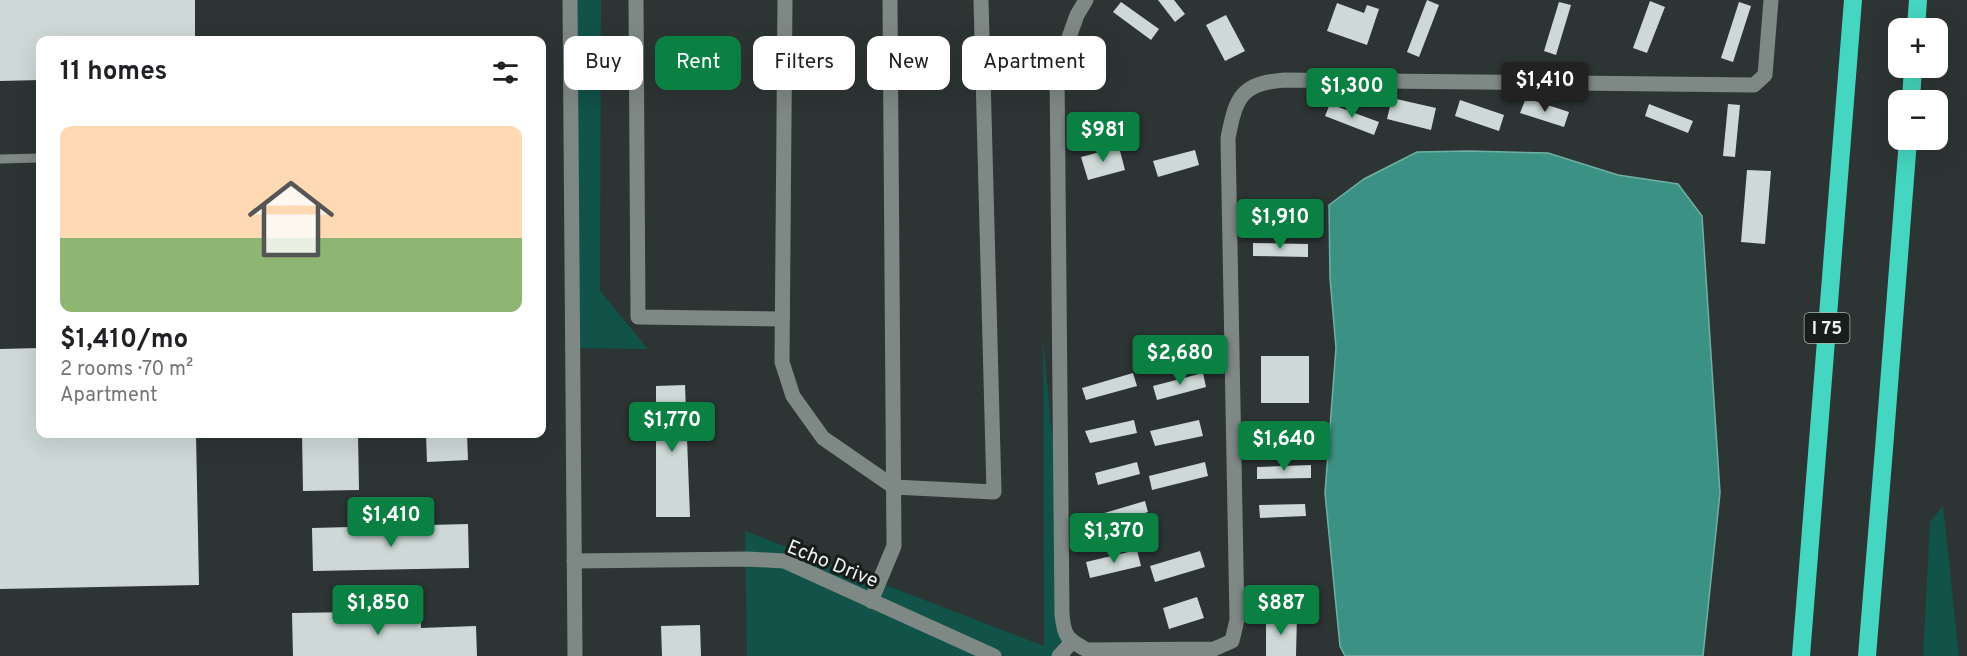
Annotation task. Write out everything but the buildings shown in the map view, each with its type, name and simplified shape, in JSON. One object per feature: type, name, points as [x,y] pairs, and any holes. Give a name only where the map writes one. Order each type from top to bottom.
[{"type":"highway","name":"I 75","points":[[1801,656],[1853,0]]},
{"type":"highway","points":[[1917,18],[1918,0]]},
{"type":"highway","points":[[1867,656],[1907,150]]},
{"type":"street","points":[[570,0],[575,656]]},
{"type":"street","points":[[636,0],[638,317],[782,319]]},
{"type":"street","points":[[784,0],[782,362],[793,396],[823,438],[894,487],[993,492],[981,0]]},
{"type":"street","points":[[871,601],[894,546],[890,0]]},
{"type":"street","points":[[1086,0],[1077,15],[1057,71],[1062,614],[1063,631],[1072,642],[1087,650],[1214,649],[1232,640],[1237,620],[1228,138],[1233,110],[1244,92],[1265,81],[1286,80],[1754,85],[1765,75],[1771,0]]},
{"type":"street","name":"Echo Drive","points":[[574,561],[748,559],[784,561],[994,656]]},
{"type":"street","points":[[1059,656],[1072,642]]},
{"type":"lane","points":[[0,159],[36,158]]},
{"type":"shaded area","points":[[570,0],[601,0],[601,36],[570,36]]},
{"type":"shaded area","points":[[571,90],[601,90],[600,291],[648,349],[572,348]]},
{"type":"shaded area","points":[[1417,152],[1548,153],[1618,175],[1678,184],[1702,216],[1720,493],[1703,656],[1345,656],[1340,646],[1325,493],[1336,348],[1330,278],[1329,205],[1364,179]]},
{"type":"shaded area","points":[[1043,339],[1072,642],[1071,656],[747,656],[745,531],[1044,646]]},
{"type":"shaded area","points":[[1943,506],[1959,656],[1923,656],[1930,522]]}]
